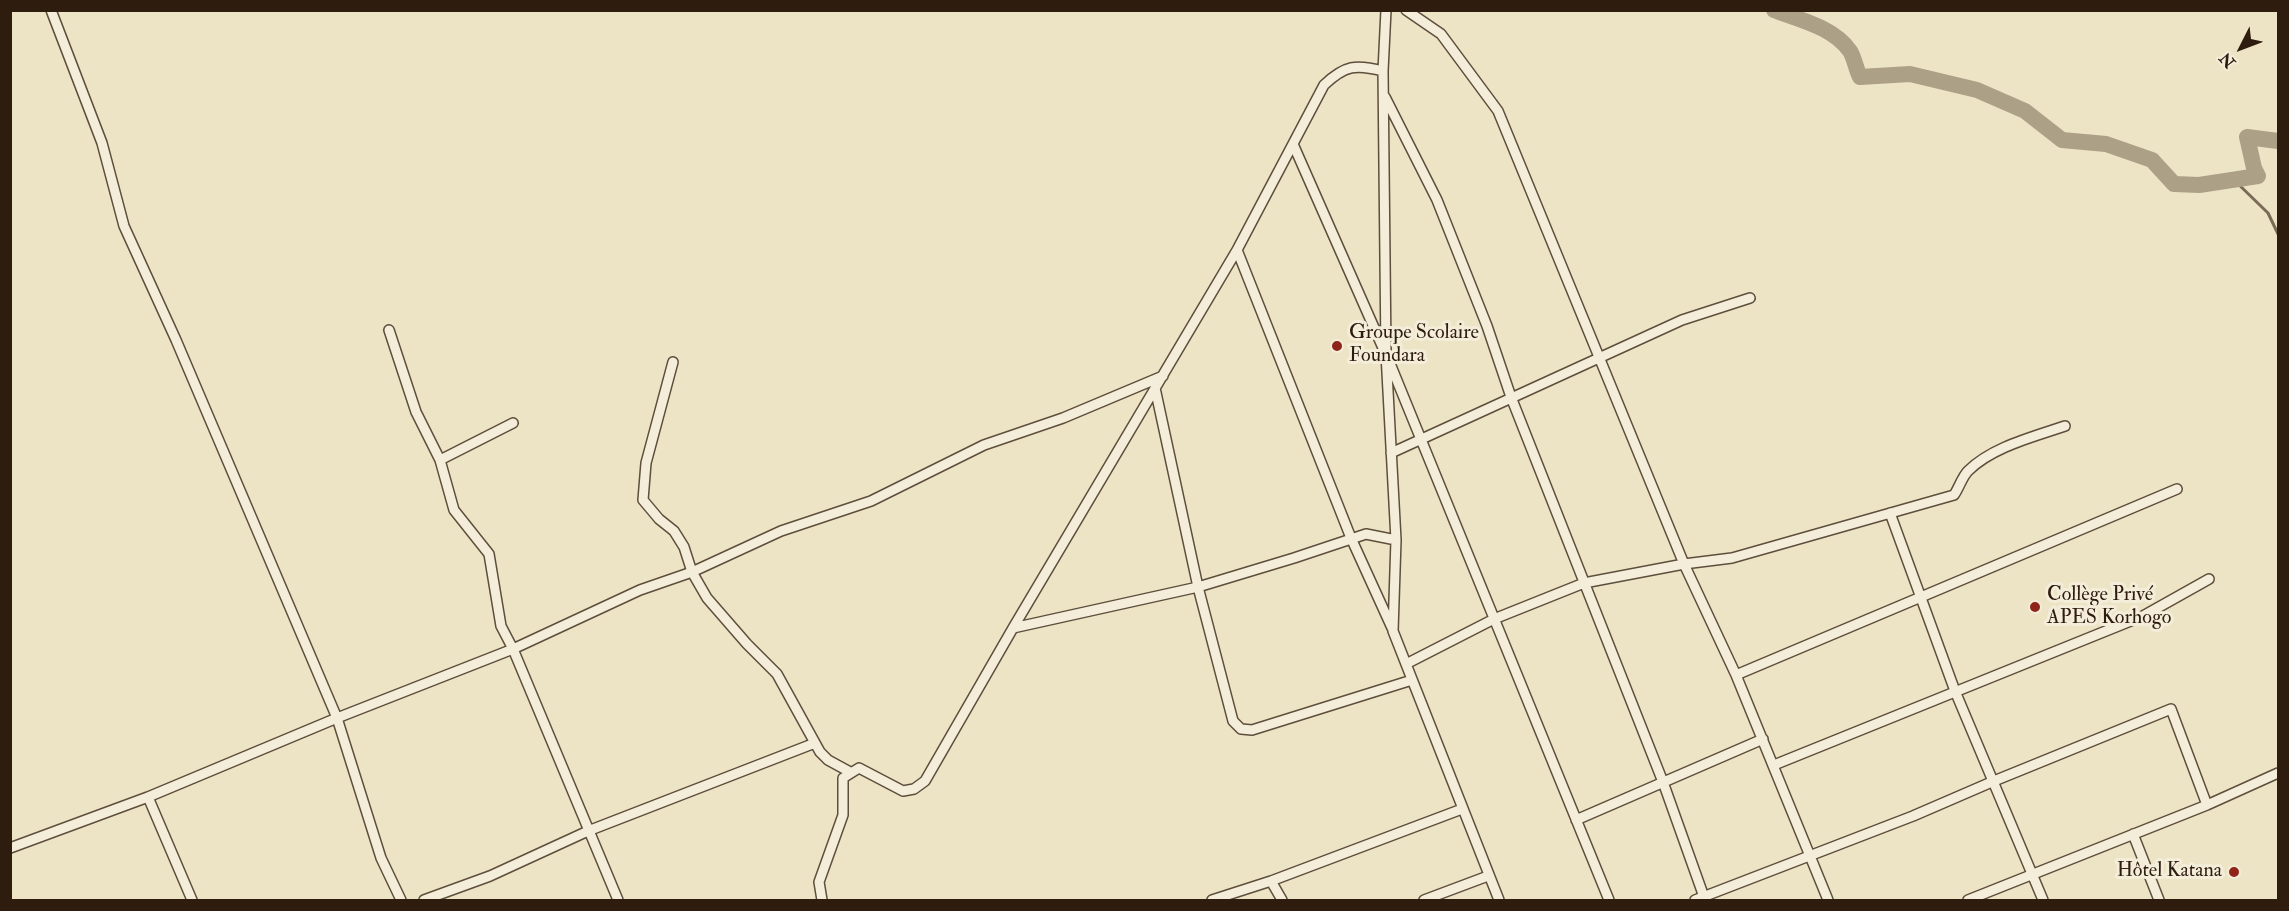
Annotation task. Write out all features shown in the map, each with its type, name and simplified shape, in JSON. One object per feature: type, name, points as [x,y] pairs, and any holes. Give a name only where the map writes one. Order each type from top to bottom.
[{"type":"street","points":[[51,10],[102,143],[124,226],[176,340],[337,718],[381,858],[401,900]]},
{"type":"street","points":[[1386,10],[1383,71],[1386,354],[1396,540],[1393,631]]},
{"type":"street","points":[[1406,10],[1441,34],[1498,111],[1684,564],[1736,675],[1828,900]]},
{"type":"street","points":[[822,900],[819,882],[843,815],[843,778],[860,768],[903,791],[914,789],[925,781],[1237,250],[1324,85],[1336,74],[1349,67],[1366,66],[1383,71]]},
{"type":"street","points":[[1384,94],[1437,200],[1487,326],[1510,397],[1663,782],[1700,899],[1913,816],[2171,709],[2207,805]]},
{"type":"street","points":[[1293,144],[1386,354],[1609,900]]},
{"type":"street","points":[[1237,250],[1351,538],[1393,631],[1498,900]]},
{"type":"street","points":[[1391,453],[1682,320],[1750,298]]},
{"type":"street","points":[[389,330],[416,412],[440,460],[454,510],[489,554],[501,626],[513,649],[618,900]]},
{"type":"street","points":[[673,362],[646,463],[643,500],[659,519],[674,531],[684,548],[692,572],[708,598],[726,621],[777,674],[815,743],[828,760],[850,772]]},
{"type":"street","points":[[10,848],[148,797],[337,718],[513,649],[640,590],[692,572],[781,531],[871,501],[984,446],[1063,418],[1163,375]]},
{"type":"street","points":[[1155,388],[1198,587],[1233,721],[1241,729],[1252,730],[1412,680]]},
{"type":"street","points":[[440,460],[513,423]]},
{"type":"street","points":[[1406,664],[1494,619],[1584,584],[1684,564],[1732,558],[1954,495],[1966,472],[1986,458],[2017,443],[2065,426]]},
{"type":"street","points":[[1736,675],[2177,489]]},
{"type":"street","points":[[1890,513],[1955,691],[2043,900]]},
{"type":"street","points":[[1013,628],[1198,587],[1366,534],[1396,540]]},
{"type":"street","points":[[1774,765],[2133,620],[2209,579]]},
{"type":"street","points":[[1576,820],[1763,739]]},
{"type":"street","points":[[424,900],[490,876],[588,831],[815,743]]},
{"type":"street","points":[[1968,900],[2207,805],[2278,773]]},
{"type":"street","points":[[148,797],[192,900]]},
{"type":"street","points":[[1212,900],[1272,881],[1462,809]]},
{"type":"street","points":[[2133,834],[2159,900]]},
{"type":"street","points":[[1424,900],[1488,876]]},
{"type":"street","points":[[1272,881],[1282,900]]},
{"type":"waterway","points":[[1774,10],[1815,25],[1835,36],[1850,51],[1860,77],[1910,74],[1977,90],[2025,111],[2062,140],[2106,144],[2152,160],[2174,184],[2199,185],[2258,176],[2247,137],[2278,141]]},
{"type":"waterway","points":[[2234,180],[2268,213],[2278,234]]},
{"type":"place","name":"Groupe Scolaire Foundara","points":[[1337,346]]},
{"type":"place","name":"Collège Privé APES Korhogo","points":[[2035,607]]},
{"type":"place","name":"Hôtel Katana","points":[[2234,872]]}]
